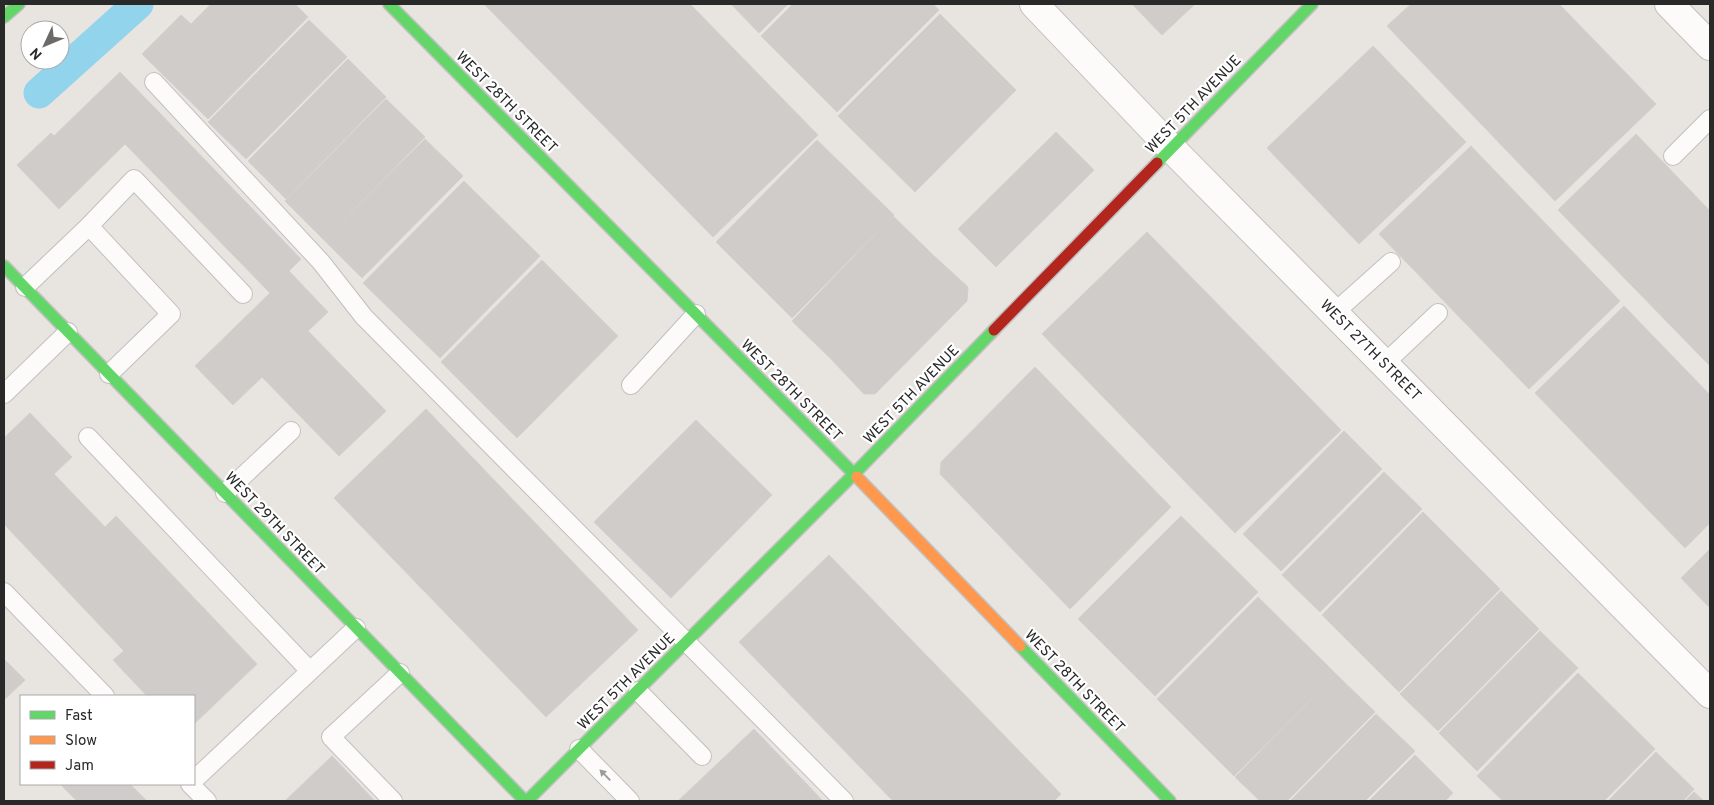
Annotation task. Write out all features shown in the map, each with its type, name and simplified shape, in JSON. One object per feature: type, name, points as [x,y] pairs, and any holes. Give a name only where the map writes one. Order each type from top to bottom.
[{"type":"street","points":[[4,17],[19,4]]},
{"type":"street","name":"WEST 28TH STREET","points":[[389,4],[854,474],[1170,801]]},
{"type":"street","name":"WEST 27TH STREET","points":[[1034,4],[1171,148],[1710,694]]},
{"type":"street","name":"WEST 5TH AVENUE","points":[[526,801],[854,474],[1312,4]]},
{"type":"street","points":[[1669,4],[1710,46]]},
{"type":"street","name":"WEST 29TH STREET","points":[[4,266],[526,801]]},
{"type":"lane","points":[[154,82],[321,262],[364,317],[844,801]]},
{"type":"lane","points":[[1673,156],[1710,119]]},
{"type":"lane","points":[[25,288],[134,180],[243,294]]},
{"type":"lane","points":[[89,226],[171,314],[109,374]]},
{"type":"lane","points":[[1334,313],[1391,262]]},
{"type":"lane","points":[[1384,364],[1438,313]]},
{"type":"lane","points":[[632,385],[696,314]]},
{"type":"lane","points":[[4,394],[68,332]]},
{"type":"lane","points":[[225,493],[291,431]]},
{"type":"lane","points":[[88,437],[310,671]]},
{"type":"lane","points":[[4,592],[104,695]]},
{"type":"lane","points":[[195,779],[356,628]]},
{"type":"lane","points":[[393,801],[331,737],[400,673]]},
{"type":"lane","points":[[638,691],[702,756]]},
{"type":"lane","points":[[579,749],[630,801]]},
{"type":"lane","points":[[191,785],[207,801]]},
{"type":"building","points":[[211,4],[295,4],[308,17],[208,119],[142,54],[181,15],[191,24]]},
{"type":"building","points":[[484,4],[690,4],[818,135],[713,237]]},
{"type":"building","points":[[731,4],[788,4],[759,33]]},
{"type":"building","points":[[793,4],[933,4],[939,10],[837,112],[761,36]]},
{"type":"building","points":[[1132,4],[1195,4],[1162,35]]},
{"type":"building","points":[[1411,4],[1559,4],[1656,104],[1555,201],[1387,26]]},
{"type":"building","points":[[940,14],[1016,90],[915,192],[838,116]]},
{"type":"building","points":[[309,20],[347,57],[246,159],[208,122]]},
{"type":"building","points":[[1373,46],[1466,142],[1359,244],[1267,148]]},
{"type":"building","points":[[348,59],[386,97],[286,199],[248,161]]},
{"type":"building","points":[[120,72],[301,259],[289,271],[328,312],[308,331],[386,411],[339,456],[262,377],[233,405],[195,366],[270,293],[125,144],[59,209],[17,165],[51,133],[54,136]]},
{"type":"building","points":[[386,99],[425,137],[324,240],[285,201]]},
{"type":"building","points":[[1056,132],[1094,170],[996,267],[958,229]]},
{"type":"building","points":[[1636,134],[1710,211],[1710,366],[1558,210]]},
{"type":"building","points":[[425,139],[463,176],[362,278],[324,240]]},
{"type":"building","points":[[817,140],[894,215],[792,318],[716,242]]},
{"type":"building","points":[[1471,146],[1620,301],[1529,389],[1379,234]]},
{"type":"building","points":[[464,181],[540,256],[440,358],[363,283]]},
{"type":"building","points":[[893,216],[933,255],[831,359],[792,321]]},
{"type":"building","points":[[1147,232],[1341,430],[1235,533],[1042,334]]},
{"type":"building","points":[[933,255],[968,287],[967,301],[875,394],[864,394],[831,359]]},
{"type":"building","points":[[542,260],[618,336],[517,438],[441,362]]},
{"type":"building","points":[[1624,306],[1710,395],[1710,523],[1685,548],[1535,393]]},
{"type":"building","points":[[1035,367],[1171,507],[1070,609],[940,474],[941,462]]},
{"type":"building","points":[[426,409],[638,630],[546,717],[334,498]]},
{"type":"building","points":[[30,413],[72,457],[54,474],[105,527],[116,516],[257,664],[195,723],[195,695],[146,695],[113,660],[124,651],[4,524],[4,438]]},
{"type":"building","points":[[696,420],[772,495],[671,598],[594,522]]},
{"type":"building","points":[[1344,431],[1382,469],[1281,571],[1243,534]]},
{"type":"building","points":[[1384,472],[1422,509],[1320,612],[1282,575]]},
{"type":"building","points":[[1423,512],[1500,589],[1399,692],[1322,615]]},
{"type":"building","points":[[1181,516],[1258,592],[1155,696],[1078,619]]},
{"type":"building","points":[[1710,549],[1710,608],[1681,578]]},
{"type":"building","points":[[829,555],[1061,794],[1054,801],[893,801],[739,642]]},
{"type":"building","points":[[1501,591],[1539,629],[1438,731],[1400,694]]},
{"type":"building","points":[[1258,597],[1336,674],[1234,776],[1157,699]]},
{"type":"building","points":[[1540,631],[1578,668],[1477,771],[1439,733]]},
{"type":"building","points":[[4,659],[25,680],[4,700]]},
{"type":"building","points":[[1578,673],[1655,749],[1604,801],[1503,801],[1477,776]]},
{"type":"building","points":[[1336,674],[1375,712],[1287,801],[1260,801],[1235,777]]},
{"type":"building","points":[[1376,714],[1415,751],[1365,801],[1290,801]]},
{"type":"building","points":[[754,729],[823,801],[678,801]]},
{"type":"building","points":[[1656,752],[1694,789],[1683,801],[1608,801]]},
{"type":"building","points":[[1415,755],[1453,793],[1445,801],[1369,801]]},
{"type":"building","points":[[332,756],[375,801],[285,801]]},
{"type":"building","points":[[61,785],[131,785],[147,801],[77,801]]},
{"type":"building","points":[[1694,792],[1704,801],[1685,801]]},
{"type":"waterway","points":[[39,93],[138,4]]},
{"type":"traffic: fast","points":[[4,17],[19,4]]},
{"type":"traffic: fast","points":[[389,4],[857,477]]},
{"type":"traffic: fast","points":[[1157,163],[1312,4]]},
{"type":"traffic: fast","points":[[4,266],[525,801]]},
{"type":"traffic: fast","points":[[527,801],[854,474],[994,330]]},
{"type":"traffic: fast","points":[[1020,646],[1170,801]]},
{"type":"traffic: slow","points":[[857,477],[1020,646]]},
{"type":"traffic: jam","points":[[994,330],[1157,163]]}]
